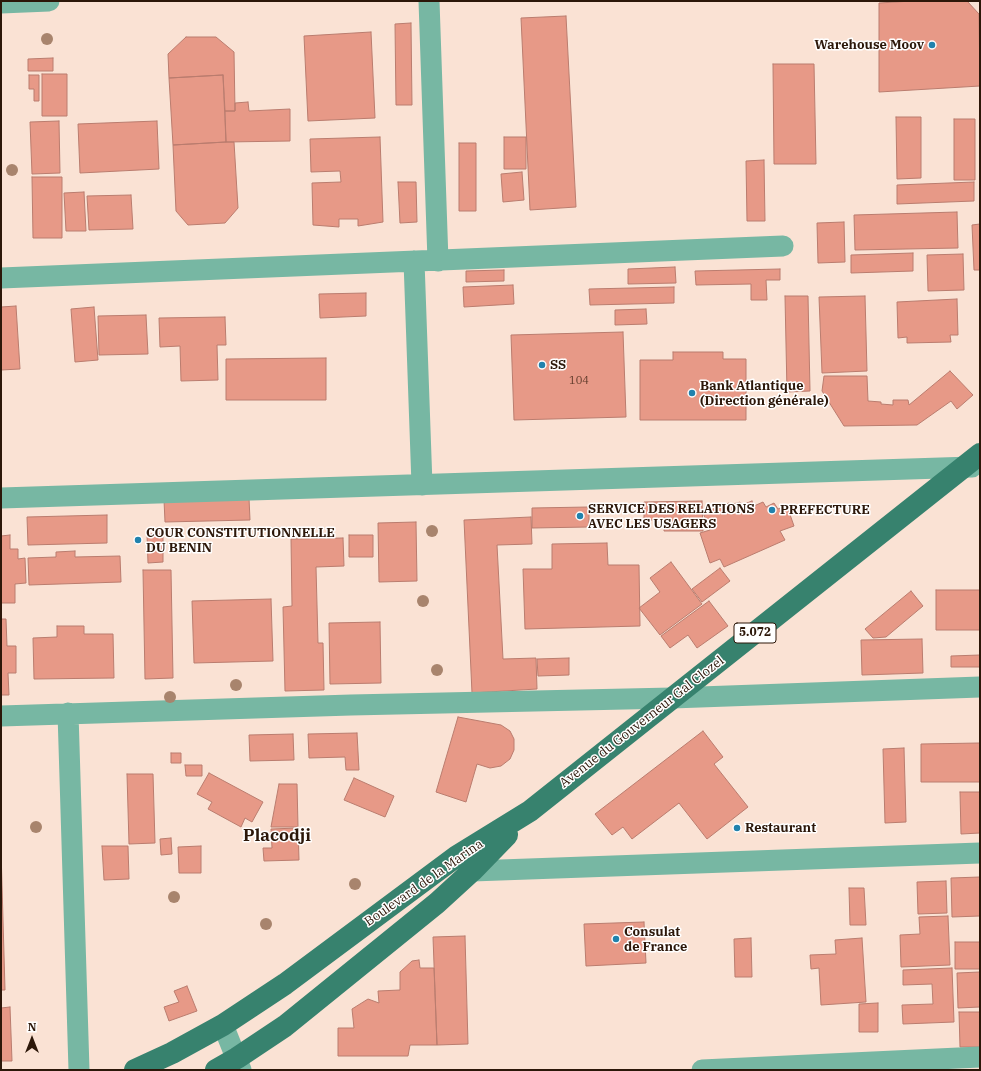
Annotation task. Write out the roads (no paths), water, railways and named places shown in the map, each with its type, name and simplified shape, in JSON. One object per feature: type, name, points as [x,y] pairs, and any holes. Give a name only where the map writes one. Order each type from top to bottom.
[{"type":"main road","name":"Avenue du Gouverneur Gal Clozel","points":[[530,811],[672,698],[974,463]]},
{"type":"main road","name":"Boulevard de la Marina","points":[[216,1070],[239,1064],[437,903],[472,871],[530,811]]},
{"type":"main road","name":"Boulevard de la Marina","points":[[135,1070],[172,1053],[223,1025],[286,984],[457,856],[530,811]]},
{"type":"street","points":[[1,3],[48,1]]},
{"type":"street","points":[[429,1],[438,261]]},
{"type":"street","points":[[1,278],[783,246]]},
{"type":"street","points":[[414,261],[422,485]]},
{"type":"street","points":[[1,498],[422,485],[974,463]]},
{"type":"street","points":[[1,716],[359,704],[672,698],[980,687]]},
{"type":"street","points":[[68,713],[79,1070]]},
{"type":"street","points":[[472,871],[980,853]]},
{"type":"street","points":[[223,1025],[239,1064]]},
{"type":"street","points":[[702,1070],[980,1057]]},
{"type":"place","name":"Warehouse Moov","points":[[932,45]]},
{"type":"place","name":"SS","points":[[542,365]]},
{"type":"place","name":"Bank Atlantique (Direction générale)","points":[[692,393]]},
{"type":"place","name":"PREFECTURE","points":[[772,510]]},
{"type":"place","name":"SERVICE DES RELATIONS AVEC LES USAGERS","points":[[580,516]]},
{"type":"place","name":"COUR CONSTITUTIONNELLE DU BENIN","points":[[138,540]]},
{"type":"place","name":"Restaurant","points":[[737,828]]},
{"type":"place","name":"Consulat de France","points":[[616,939]]},
{"type":"district","name":"Placodji","points":[[277,836]]}]
